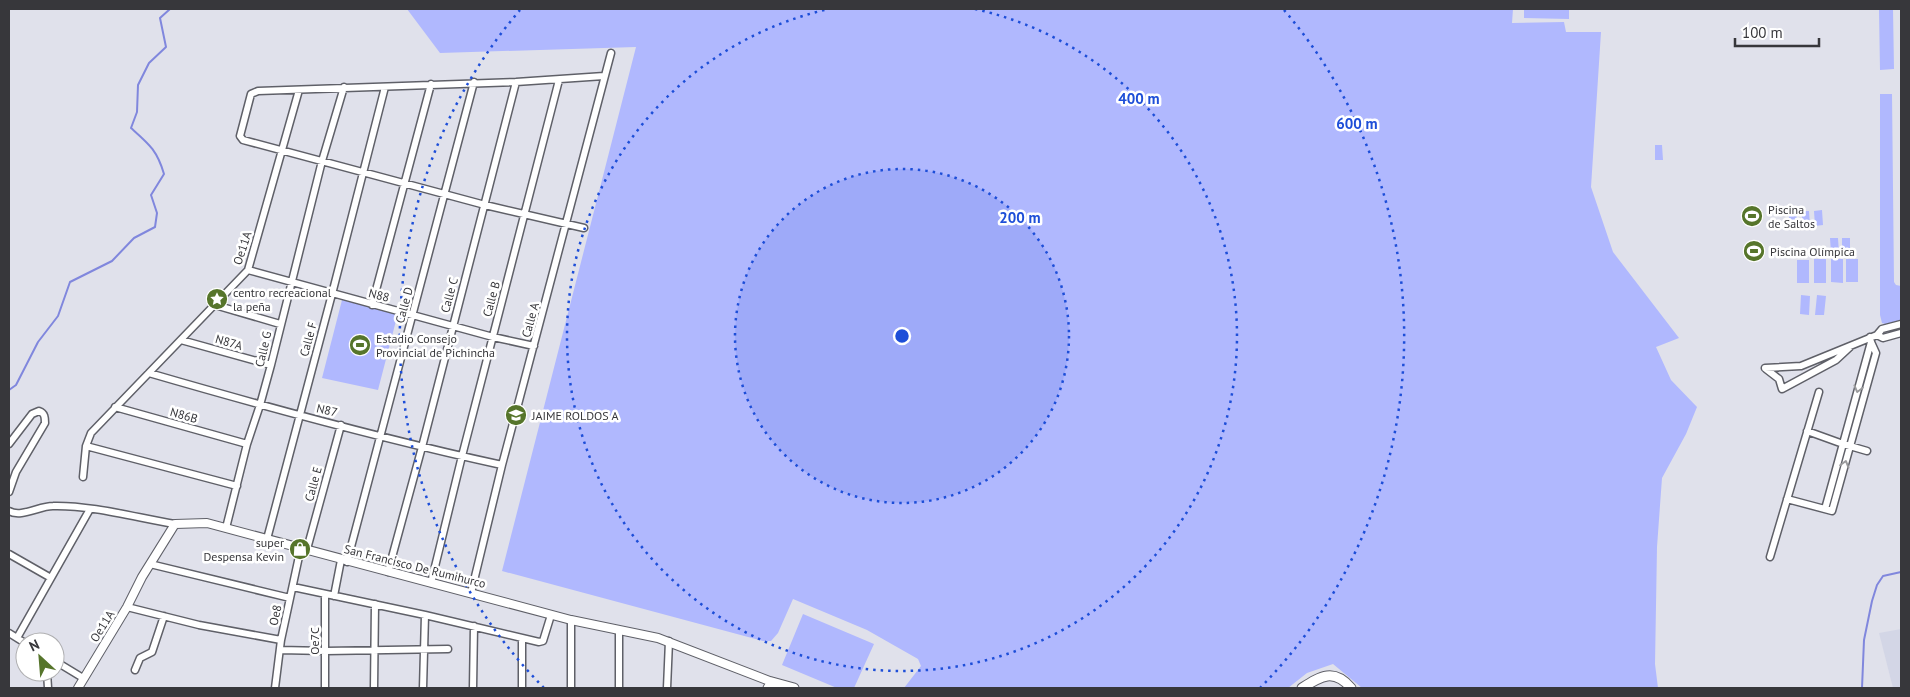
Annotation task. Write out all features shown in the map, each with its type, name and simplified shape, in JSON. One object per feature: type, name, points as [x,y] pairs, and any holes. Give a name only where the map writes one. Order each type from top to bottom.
[{"type":"main road","points":[[1302,688],[1319,677],[1325,676],[1341,679],[1351,688]]},
{"type":"main road","name":"San Francisco De Rumihurco","points":[[770,685],[794,688]]},
{"type":"street","name":"Calle A","points":[[471,592],[502,465],[611,53]]},
{"type":"street","points":[[584,228],[445,194],[243,140],[240,136],[251,94],[258,92],[474,82],[516,82],[604,76]]},
{"type":"street","name":"Calle B","points":[[431,583],[559,80]]},
{"type":"street","name":"Calle D","points":[[334,596],[414,315],[474,82]]},
{"type":"street","name":"Calle C","points":[[388,572],[516,82]]},
{"type":"street","points":[[372,305],[431,84]]},
{"type":"street","name":"Calle F","points":[[266,539],[385,87]]},
{"type":"street","name":"Calle G","points":[[226,528],[247,444],[271,365],[322,161],[344,88]]},
{"type":"street","name":"Oe11A","points":[[86,446],[91,433],[248,270],[299,90]]},
{"type":"street","name":"N88","points":[[248,270],[372,305],[534,346]]},
{"type":"street","points":[[215,305],[280,324]]},
{"type":"street","points":[[1873,338],[1882,329],[1901,324]]},
{"type":"street","points":[[1852,345],[1836,360],[1782,389],[1779,379],[1765,368],[1800,366],[1852,345],[1873,338],[1883,338],[1901,333]]},
{"type":"street","points":[[1787,499],[1825,509],[1876,352],[1873,338]]},
{"type":"street","name":"N87A","points":[[181,340],[271,365]]},
{"type":"street","name":"N87","points":[[149,373],[299,416],[502,465]]},
{"type":"street","points":[[1770,557],[1819,392]]},
{"type":"street","name":"N86B","points":[[115,408],[247,444]]},
{"type":"street","points":[[9,444],[32,414],[39,411],[42,412],[45,423],[16,472],[9,492]]},
{"type":"street","name":"Calle E","points":[[304,548],[341,425]]},
{"type":"street","points":[[1807,431],[1867,451]]},
{"type":"street","points":[[83,477],[86,446],[237,486]]},
{"type":"street","name":"San Francisco De Rumihurco","points":[[9,511],[15,514],[54,506],[90,509],[175,524],[207,523],[304,548],[344,561],[471,592],[551,615],[669,641],[770,685]]},
{"type":"street","points":[[20,632],[90,509]]},
{"type":"street","name":"Oe11A","points":[[78,688],[175,524]]},
{"type":"street","name":"Oe8","points":[[275,688],[281,640],[304,548]]},
{"type":"street","points":[[9,554],[51,578]]},
{"type":"street","points":[[150,564],[290,598]]},
{"type":"street","points":[[293,587],[539,642],[543,641],[551,615]]},
{"type":"street","name":"Oe7C","points":[[325,594],[325,688]]},
{"type":"street","points":[[374,688],[376,650],[375,604]]},
{"type":"street","points":[[127,606],[199,626],[281,640]]},
{"type":"street","points":[[424,688],[425,615]]},
{"type":"street","points":[[135,670],[140,658],[152,652],[164,616]]},
{"type":"street","points":[[571,620],[571,688]]},
{"type":"street","points":[[473,688],[474,626]]},
{"type":"street","points":[[619,630],[619,688]]},
{"type":"street","points":[[522,638],[522,688]]},
{"type":"street","points":[[667,688],[669,641]]},
{"type":"street","points":[[280,650],[448,649]]},
{"type":"street","points":[[65,667],[83,678]]},
{"type":"shaded area","points":[[407,9],[1513,9],[1512,23],[1564,22],[1566,32],[1601,32],[1591,187],[1613,252],[1679,338],[1656,347],[1671,380],[1697,407],[1686,434],[1662,478],[1657,547],[1655,664],[1658,688],[1362,688],[1333,664],[1307,673],[1288,688],[904,688],[921,666],[918,659],[867,630],[793,599],[778,633],[771,641],[763,641],[502,571],[636,47],[440,53]]},
{"type":"shaded area","points":[[1524,9],[1569,9],[1569,19],[1524,18]]},
{"type":"shaded area","points":[[1879,9],[1893,9],[1894,69],[1880,70]]},
{"type":"shaded area","points":[[1880,94],[1892,94],[1894,282],[1896,285],[1901,286],[1901,322],[1885,324],[1882,323],[1880,315]]},
{"type":"shaded area","points":[[1655,145],[1662,145],[1663,160],[1655,160]]},
{"type":"shaded area","points":[[1797,210],[1797,226],[1789,226],[1789,211]]},
{"type":"shaded area","points":[[1822,210],[1823,225],[1815,226],[1814,211]]},
{"type":"shaded area","points":[[1802,211],[1809,211],[1810,226],[1802,226]]},
{"type":"shaded area","points":[[1830,238],[1838,238],[1839,253],[1831,253]]},
{"type":"shaded area","points":[[1842,238],[1850,238],[1850,253],[1842,253]]},
{"type":"shaded area","points":[[1814,259],[1826,259],[1826,283],[1814,283]]},
{"type":"shaded area","points":[[1831,259],[1843,259],[1843,283],[1831,282]]},
{"type":"shaded area","points":[[1846,259],[1858,259],[1858,282],[1846,282]]},
{"type":"shaded area","points":[[1797,260],[1809,260],[1809,283],[1797,283]]},
{"type":"shaded area","points":[[1801,295],[1810,296],[1809,315],[1800,314]]},
{"type":"shaded area","points":[[1817,295],[1826,296],[1824,315],[1815,315]]},
{"type":"shaded area","name":"Estadio Consejo Provincial de Pichincha","points":[[342,300],[398,313],[378,390],[322,378]]},
{"type":"shaded area","points":[[803,614],[874,644],[854,688],[837,688],[782,665]]},
{"type":"shaded area","points":[[1901,629],[1901,688],[1893,688],[1879,633]]},
{"type":"waterway","points":[[9,390],[16,385],[38,342],[58,316],[70,282],[112,261],[134,238],[155,227],[157,213],[151,195],[164,174],[152,148],[131,128],[137,112],[138,85],[149,63],[166,47],[160,18],[170,9]]},
{"type":"waterway","points":[[1862,688],[1864,640],[1877,585],[1883,576],[1901,572]]},
{"type":"place","name":"Piscina de Saltos","points":[[1752,216]]},
{"type":"place","name":"Piscina Olímpica","points":[[1754,251]]},
{"type":"place","name":"centro recreacional la peña","points":[[217,299]]},
{"type":"place","name":"Estadio Consejo Provincial de Pichincha","points":[[360,345]]},
{"type":"place","name":"JAIME ROLDOS A","points":[[516,415]]},
{"type":"place","name":"super Despensa Kevin","points":[[300,549]]}]
